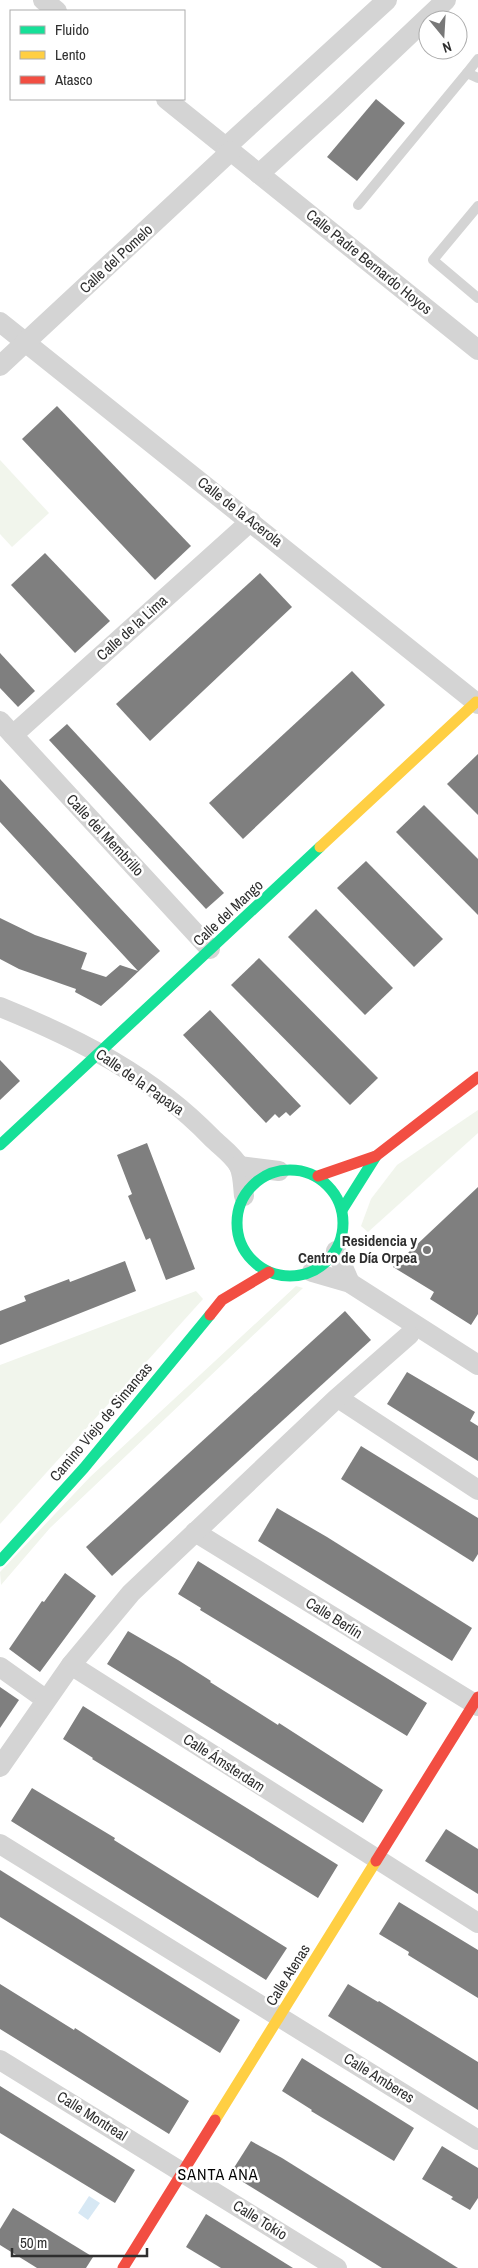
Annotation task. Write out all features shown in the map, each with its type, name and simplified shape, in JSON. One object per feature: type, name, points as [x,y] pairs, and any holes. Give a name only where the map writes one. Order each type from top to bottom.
[{"type":"street","points":[[43,0],[56,10]]},
{"type":"street","points":[[229,149],[387,0]]},
{"type":"street","points":[[259,174],[446,0]]},
{"type":"street","name":"Calle Padre Bernardo Hoyos","points":[[167,100],[478,350]]},
{"type":"street","name":"Calle del Pomelo","points":[[0,366],[229,149]]},
{"type":"street","name":"Calle de la Acerola","points":[[0,322],[477,703]]},
{"type":"street","name":"Calle de la Lima","points":[[7,728],[251,521]]},
{"type":"street","name":"Calle del Mango","points":[[0,1145],[477,703]]},
{"type":"street","name":"Calle del Membrillo","points":[[7,728],[210,949]]},
{"type":"street","name":"Calle de la Papaya","points":[[0,1007],[54,1029],[100,1052],[134,1074],[195,1121],[239,1166]]},
{"type":"street","points":[[318,1176],[376,1156],[478,1077]]},
{"type":"street","points":[[342,1210],[376,1156]]},
{"type":"street","points":[[239,1166],[279,1171],[297,1170],[318,1176],[332,1192],[342,1210],[343,1234],[336,1251],[325,1263],[312,1272],[297,1276],[280,1275],[269,1272],[259,1266],[242,1245],[238,1232],[237,1220],[244,1196],[239,1166]]},
{"type":"street","points":[[244,1196],[262,1178],[279,1171]]},
{"type":"street","points":[[236,1264],[242,1245]]},
{"type":"street","points":[[336,1251],[350,1283]]},
{"type":"street","name":"Camino Viejo de Simancas","points":[[222,1300],[269,1272]]},
{"type":"street","points":[[312,1272],[350,1283],[478,1365]]},
{"type":"street","name":"Camino Viejo de Simancas","points":[[0,1561],[84,1468],[222,1300],[229,1282]]},
{"type":"street","points":[[0,1767],[71,1665],[137,1587],[338,1398],[409,1335]]},
{"type":"street","points":[[338,1398],[478,1490]]},
{"type":"street","name":"Calle Berlín","points":[[195,1532],[477,1702]]},
{"type":"street","name":"Calle Ámsterdam","points":[[71,1665],[377,1860]]},
{"type":"street","points":[[0,1667],[46,1699]]},
{"type":"street","name":"Calle Atenas","points":[[123,2268],[477,1702]]},
{"type":"street","points":[[0,1844],[280,2016]]},
{"type":"street","points":[[377,1860],[478,1923]]},
{"type":"street","name":"Calle Amberes","points":[[280,2016],[478,2140]]},
{"type":"street","name":"Calle Montreal","points":[[0,2060],[183,2172]]},
{"type":"street","name":"Calle Tokio","points":[[183,2172],[337,2268]]},
{"type":"lane","points":[[358,205],[478,59]]},
{"type":"lane","points":[[467,74],[478,78]]},
{"type":"lane","points":[[477,295],[433,260],[478,206]]},
{"type":"shaded area","points":[[0,460],[49,513],[12,547],[0,534]]},
{"type":"shaded area","points":[[478,1110],[478,1133],[368,1232],[361,1226],[371,1199],[397,1165]]},
{"type":"shaded area","points":[[296,1286],[303,1288],[50,1528],[1,1585],[0,1572],[90,1477]]},
{"type":"shaded area","points":[[196,1291],[203,1299],[0,1524],[0,1365]]},
{"type":"water","points":[[89,2196],[100,2203],[88,2220],[78,2213]]},
{"type":"building","points":[[376,99],[405,123],[357,181],[327,157]]},
{"type":"building","points":[[57,406],[191,546],[155,580],[22,439]]},
{"type":"building","points":[[45,553],[110,621],[75,653],[11,585]]},
{"type":"building","points":[[260,573],[292,607],[150,741],[116,704]]},
{"type":"building","points":[[0,653],[35,691],[18,707],[0,688]]},
{"type":"building","points":[[352,671],[385,705],[243,839],[209,803]]},
{"type":"building","points":[[67,724],[224,893],[206,909],[49,740]]},
{"type":"building","points":[[478,754],[478,815],[447,784]]},
{"type":"building","points":[[0,779],[160,951],[101,1006],[75,992],[76,989],[19,969],[0,959],[0,918],[35,935],[87,953],[81,969],[106,977],[120,965],[138,971],[0,822]]},
{"type":"building","points":[[424,805],[478,859],[478,915],[396,832]]},
{"type":"building","points":[[366,861],[443,939],[414,967],[337,888]]},
{"type":"building","points":[[316,909],[393,988],[365,1015],[288,937]]},
{"type":"building","points":[[259,958],[378,1078],[350,1105],[231,985]]},
{"type":"building","points":[[210,1010],[301,1106],[290,1116],[286,1112],[279,1118],[275,1114],[266,1123],[183,1035]]},
{"type":"building","points":[[0,1060],[20,1081],[0,1100]]},
{"type":"building","points":[[147,1143],[195,1269],[166,1280],[150,1238],[146,1240],[128,1196],[132,1194],[117,1155]]},
{"type":"building","name":"Residencia y Centro de Día Orpea","points":[[478,1187],[478,1314],[471,1325],[430,1299],[434,1292],[393,1267]]},
{"type":"building","points":[[125,1261],[136,1291],[0,1345],[0,1311],[26,1301],[24,1296],[69,1279],[70,1282]]},
{"type":"building","points":[[345,1311],[371,1340],[112,1576],[86,1547]]},
{"type":"building","points":[[407,1372],[475,1412],[470,1421],[478,1426],[478,1461],[387,1404]]},
{"type":"building","points":[[361,1446],[478,1518],[478,1554],[473,1562],[341,1479]]},
{"type":"building","points":[[277,1508],[327,1537],[472,1628],[452,1661],[258,1541]]},
{"type":"building","points":[[198,1561],[427,1703],[407,1736],[200,1610],[201,1608],[178,1594]]},
{"type":"building","points":[[65,1573],[96,1596],[40,1672],[9,1649],[42,1601],[44,1602]]},
{"type":"building","points":[[128,1631],[178,1660],[383,1790],[363,1823],[107,1664]]},
{"type":"building","points":[[0,1687],[19,1700],[0,1728]]},
{"type":"building","points":[[83,1706],[338,1865],[318,1898],[92,1759],[63,1739]]},
{"type":"building","points":[[32,1788],[115,1838],[114,1840],[287,1948],[266,1980],[11,1821]]},
{"type":"building","points":[[446,1829],[478,1849],[478,1894],[425,1861]]},
{"type":"building","points":[[0,1870],[240,2020],[220,2053],[0,1917]]},
{"type":"building","points":[[399,1902],[478,1950],[478,1998],[408,1955],[409,1952],[379,1934]]},
{"type":"building","points":[[0,1984],[74,2030],[75,2028],[189,2101],[169,2134],[0,2029]]},
{"type":"building","points":[[348,1984],[478,2062],[478,2110],[328,2016]]},
{"type":"building","points":[[302,2058],[414,2128],[394,2161],[311,2111],[282,2091]]},
{"type":"building","points":[[0,2086],[135,2170],[115,2203],[0,2133]]},
{"type":"building","points":[[251,2141],[282,2158],[458,2268],[382,2268],[230,2174]]},
{"type":"building","points":[[442,2146],[478,2168],[478,2198],[470,2210],[451,2199],[453,2197],[422,2179]]},
{"type":"building","points":[[13,2208],[93,2257],[86,2268],[37,2268],[0,2245],[0,2229]]},
{"type":"building","points":[[206,2214],[293,2268],[221,2268],[186,2247]]},
{"type":"traffic: fast","points":[[0,1145],[320,847]]},
{"type":"traffic: fast","points":[[342,1210],[376,1156]]},
{"type":"traffic: fast","points":[[290,1170],[310,1174],[327,1186],[339,1203],[343,1223],[339,1243],[327,1260],[310,1272],[290,1276],[270,1272],[253,1260],[241,1243],[237,1223],[241,1203],[253,1186],[270,1174],[290,1170]]},
{"type":"traffic: fast","points":[[0,1561],[84,1468],[210,1315]]},
{"type":"traffic: slow","points":[[320,847],[476,702]]},
{"type":"traffic: slow","points":[[215,2120],[376,1861]]},
{"type":"traffic: jam","points":[[318,1176],[376,1156],[478,1077]]},
{"type":"traffic: jam","points":[[210,1315],[222,1300],[269,1272]]},
{"type":"traffic: jam","points":[[376,1861],[478,1697]]},
{"type":"traffic: jam","points":[[123,2268],[215,2120]]},
{"type":"place","name":"Residencia y Centro de Día Orpea","points":[[427,1250]]},
{"type":"district","name":"SANTA ANA","points":[[218,2174]]}]
